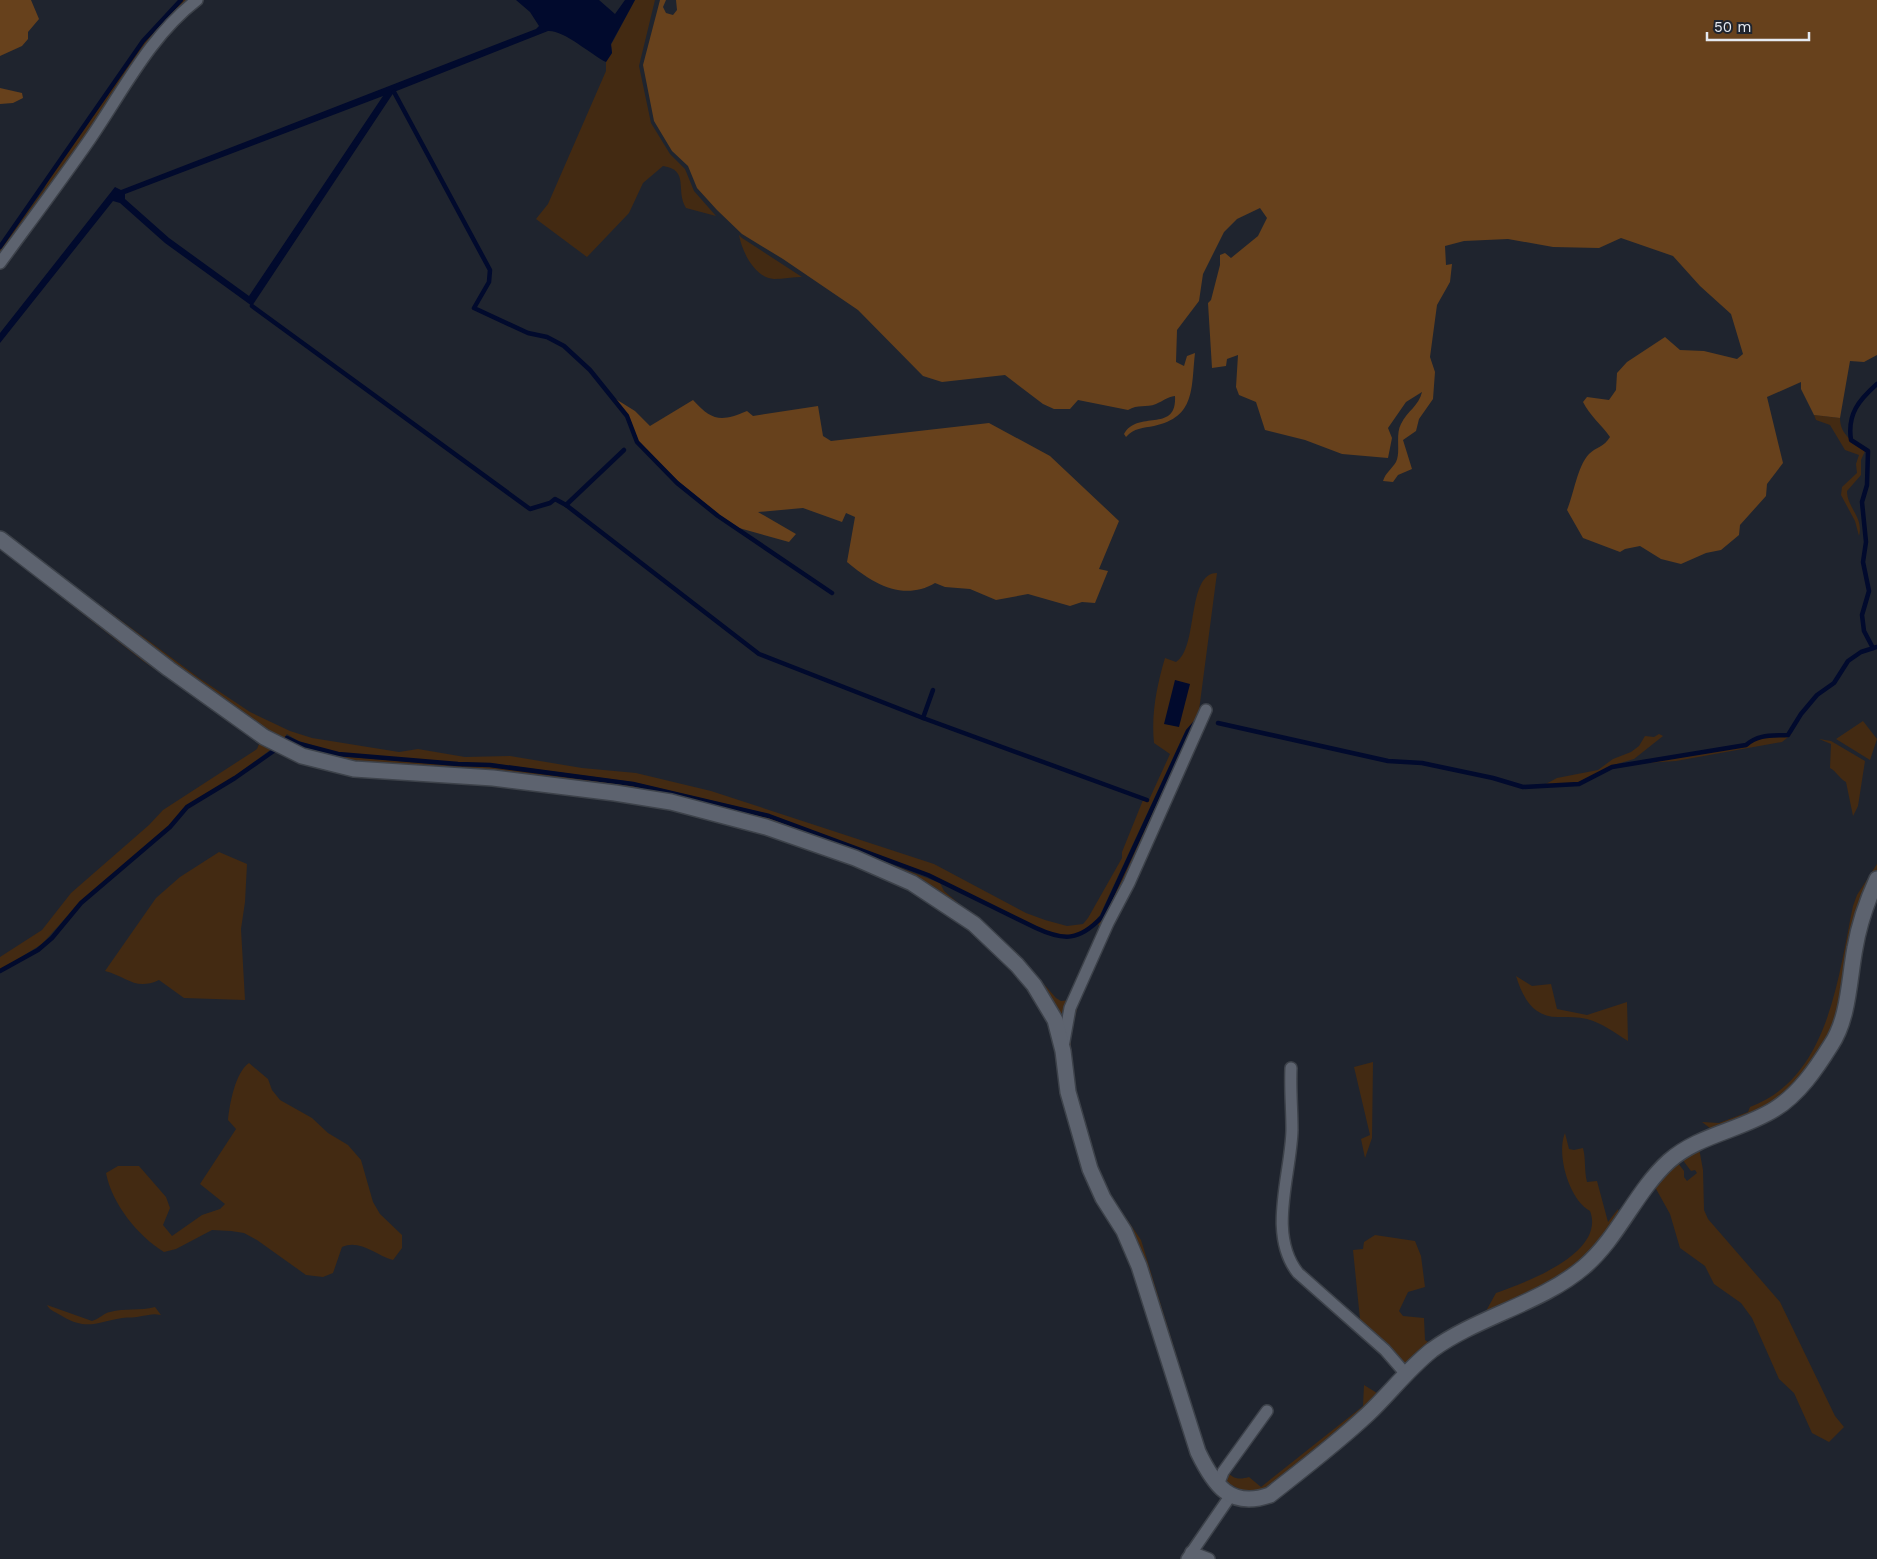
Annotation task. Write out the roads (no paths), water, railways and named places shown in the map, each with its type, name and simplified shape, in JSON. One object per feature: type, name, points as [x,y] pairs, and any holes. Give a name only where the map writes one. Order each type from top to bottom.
[{"type":"street","points":[[0,263],[90,138],[152,44],[182,11],[197,0]]},
{"type":"street","points":[[0,539],[169,669],[264,737],[302,756],[354,769],[493,778],[671,802],[766,827],[855,858],[912,883],[974,924],[1017,964],[1034,985],[1055,1020],[1063,1051],[1068,1092],[1090,1169],[1104,1198],[1124,1231],[1138,1266],[1158,1322],[1198,1452],[1206,1470],[1218,1485],[1231,1495],[1253,1501],[1270,1495],[1365,1417],[1388,1395],[1405,1373],[1433,1350],[1463,1332],[1534,1297],[1582,1269],[1608,1242],[1644,1192],[1670,1161],[1692,1146],[1774,1109],[1792,1096],[1809,1077],[1836,1034],[1850,982],[1862,917],[1877,879]]},
{"type":"street","points":[[1063,1051],[1070,1008],[1108,923],[1129,883],[1206,710]]},
{"type":"street","points":[[1291,1068],[1292,1130],[1283,1211],[1284,1249],[1290,1263],[1298,1273],[1385,1350],[1405,1373]]},
{"type":"street","points":[[1218,1485],[1223,1472],[1267,1411]]},
{"type":"street","points":[[1209,1559],[1189,1556],[1231,1495]]},
{"type":"water","points":[[516,0],[599,0],[615,14],[625,0],[635,0],[611,44],[612,53],[606,62],[562,34],[548,31],[394,92],[252,306],[165,243],[120,203],[113,201],[0,343],[0,333],[115,187],[121,190],[536,29],[539,26],[530,12]],"holes":[[[383,96],[249,296],[169,238],[125,199],[125,194]]]},
{"type":"water","points":[[1175,680],[1190,684],[1179,727],[1164,724]]},
{"type":"waterway","points":[[0,247],[143,41],[181,0]]},
{"type":"waterway","points":[[394,92],[490,270],[489,282],[474,308],[528,333],[547,337],[564,346],[590,370],[627,416],[637,442],[677,483],[718,516],[832,593]]},
{"type":"waterway","points":[[252,306],[530,509],[550,503],[555,499],[566,505],[759,654],[923,718],[1147,800]]},
{"type":"waterway","points":[[1873,648],[1864,631],[1862,615],[1869,591],[1863,562],[1866,542],[1862,502],[1867,485],[1868,451],[1851,440],[1850,431],[1856,408],[1877,384]]},
{"type":"waterway","points":[[566,505],[624,450]]},
{"type":"waterway","points":[[1218,723],[1388,761],[1422,763],[1493,778],[1523,787],[1579,784],[1612,767],[1746,745],[1765,736],[1788,735],[1801,714],[1817,695],[1834,683],[1848,661],[1861,652],[1877,647]]},
{"type":"waterway","points":[[923,718],[933,690]]},
{"type":"waterway","points":[[287,738],[300,744],[338,754],[490,765],[633,784],[769,816],[928,875],[1036,928],[1063,937],[1086,931],[1102,917],[1188,731],[1196,722]]},
{"type":"waterway","points":[[0,971],[38,950],[52,938],[81,903],[170,827],[187,807],[235,778],[275,750]]}]
